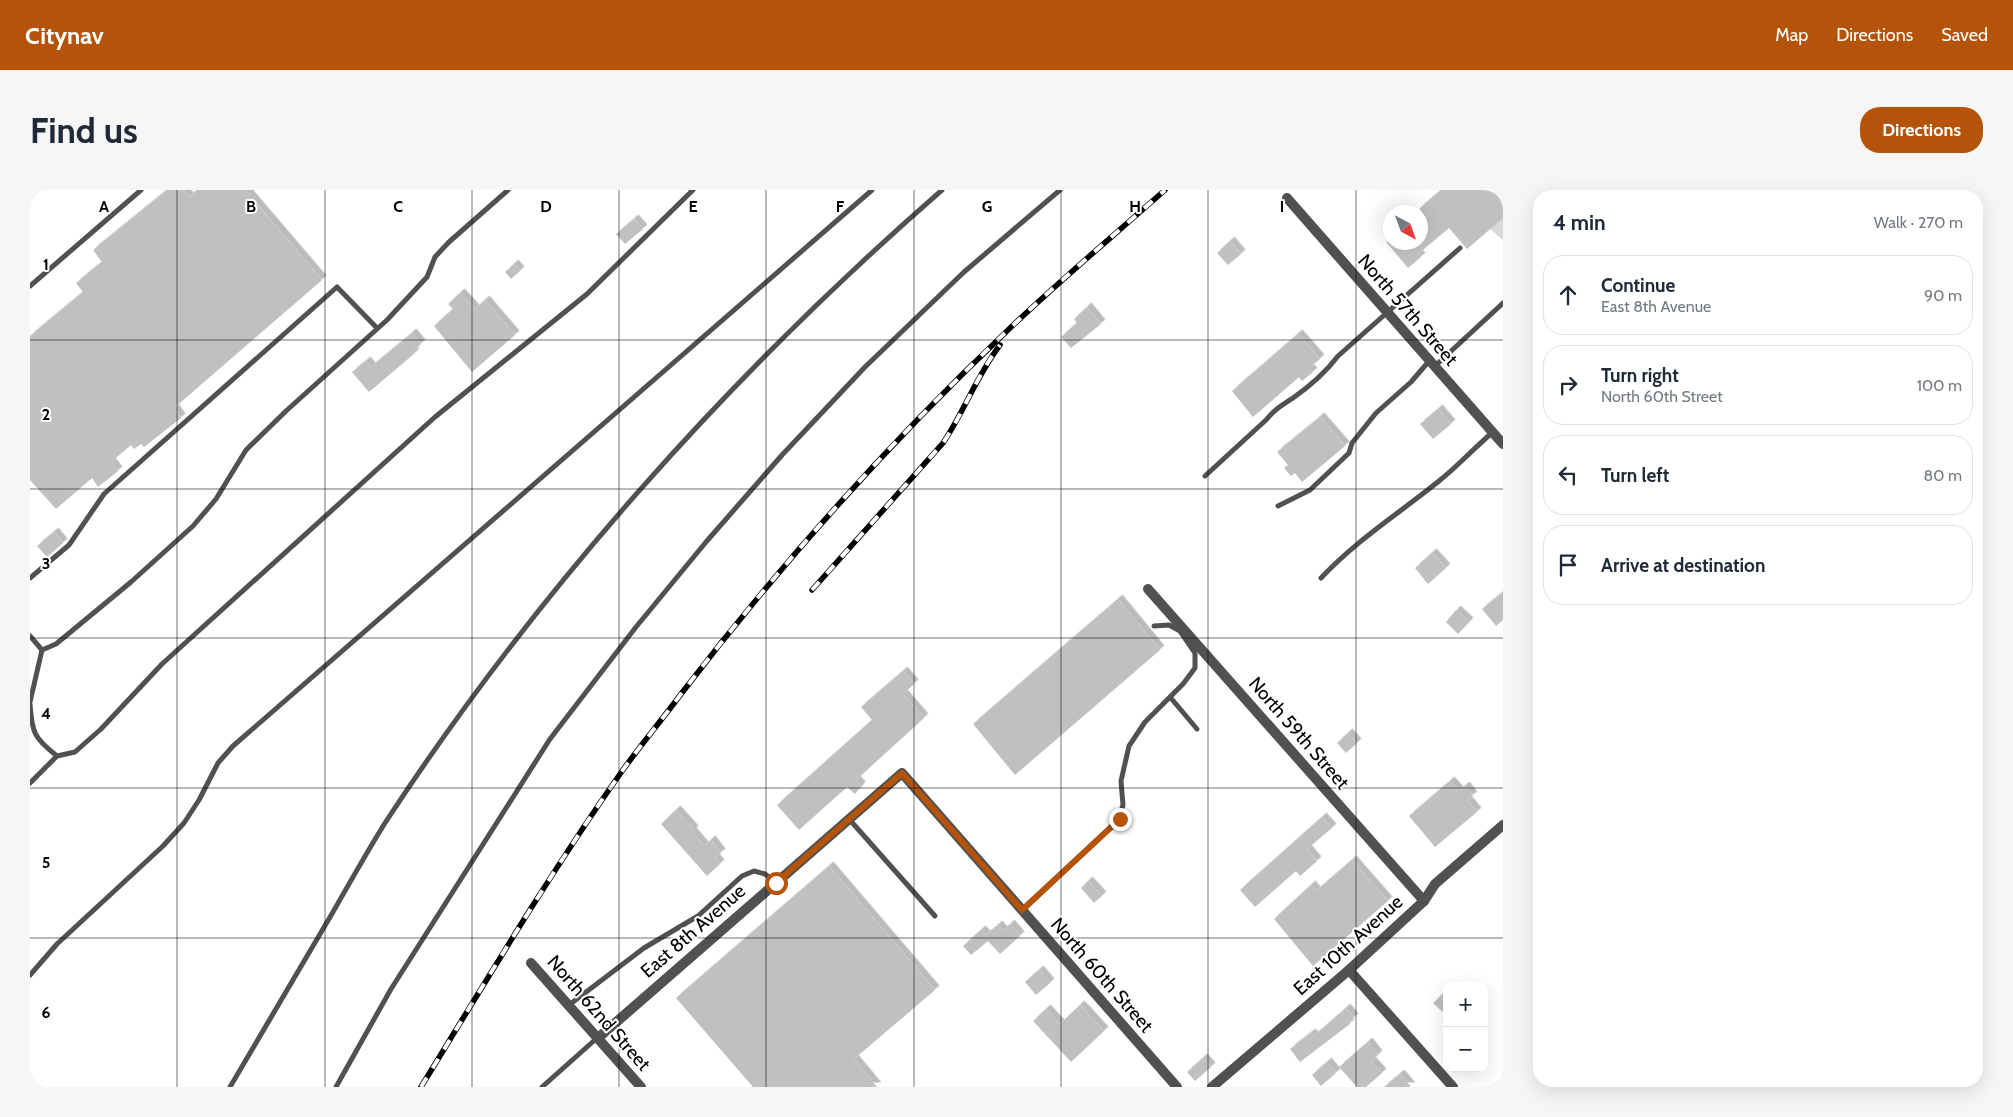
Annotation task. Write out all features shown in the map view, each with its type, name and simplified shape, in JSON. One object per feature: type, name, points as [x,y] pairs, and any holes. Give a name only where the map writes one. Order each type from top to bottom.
[{"type":"street","name":"North 57th Street","points":[[1287,198],[1503,444]]},
{"type":"street","name":"North 59th Street","points":[[1148,589],[1424,901]]},
{"type":"street","name":"North 60th Street","points":[[902,773],[1177,1087]]},
{"type":"street","name":"East 8th Avenue","points":[[598,1038],[902,773]]},
{"type":"street","name":"East 10th Avenue","points":[[1212,1087],[1349,970],[1424,901],[1435,884],[1503,825]]},
{"type":"street","name":"North 62nd Street","points":[[531,963],[598,1038],[636,1085]]},
{"type":"street","points":[[1349,970],[1453,1087]]},
{"type":"lane","points":[[30,286],[141,190]]},
{"type":"lane","points":[[42,650],[56,644],[71,632],[131,582],[193,526],[216,499],[246,450],[378,328],[427,276],[435,257],[449,242],[508,190]]},
{"type":"lane","points":[[30,783],[57,756],[75,752],[100,729],[162,664],[420,430],[587,294],[693,190]]},
{"type":"lane","points":[[30,975],[57,944],[163,846],[184,823],[199,800],[218,763],[233,746],[872,190]]},
{"type":"lane","points":[[230,1087],[385,823],[479,689],[598,536],[755,365],[899,228],[942,190]]},
{"type":"lane","points":[[336,1087],[391,989],[550,739],[648,613],[706,542],[782,455],[865,367],[964,272],[1060,190]]},
{"type":"lane","points":[[1206,476],[1266,420],[1273,410],[1294,397],[1328,368],[1338,356],[1460,248]]},
{"type":"lane","points":[[30,578],[69,545],[104,494],[336,287],[378,328]]},
{"type":"lane","points":[[1278,506],[1310,490],[1349,453],[1352,443],[1376,413],[1503,303]]},
{"type":"lane","points":[[1321,578],[1342,556],[1378,525],[1440,480],[1493,432]]},
{"type":"lane","points":[[1022,910],[1120,819],[1123,805],[1121,781],[1129,746],[1145,722],[1189,678],[1195,668],[1195,653],[1180,631],[1168,625],[1154,626]]},
{"type":"lane","points":[[30,636],[42,650]]},
{"type":"lane","points":[[42,650],[30,703],[32,726],[40,743],[57,756]]},
{"type":"lane","points":[[1170,697],[1197,729]]},
{"type":"lane","points":[[849,819],[935,916]]},
{"type":"lane","points":[[569,1005],[644,948],[698,916],[742,876],[754,870],[765,874],[776,883]]},
{"type":"lane","points":[[542,1087],[598,1038]]},
{"type":"shaded area","points":[[1503,206],[1503,240],[1490,229]]},
{"type":"building","points":[[167,190],[183,190],[189,197],[197,190],[245,190],[322,280],[174,408],[181,418],[144,447],[141,444],[134,449],[131,445],[111,462],[118,471],[98,487],[92,478],[56,509],[30,480],[30,336],[83,292],[76,283],[102,262],[93,250]]},
{"type":"building","points":[[1441,190],[1490,190],[1503,205],[1503,218],[1467,249],[1449,228],[1428,246],[1428,205],[1424,205]]},
{"type":"building","points":[[634,219],[643,229],[625,244],[616,234]]},
{"type":"building","points":[[1230,241],[1241,254],[1228,265],[1217,253]]},
{"type":"building","points":[[1393,250],[1423,250],[1418,254],[1421,257],[1408,268]]},
{"type":"building","points":[[514,264],[520,271],[511,279],[505,272]]},
{"type":"building","points":[[460,293],[475,309],[485,300],[515,335],[472,372],[434,326],[453,309],[448,304]]},
{"type":"building","points":[[1087,307],[1101,324],[1071,348],[1061,337],[1077,323],[1074,319]]},
{"type":"building","points":[[412,333],[421,344],[413,351],[415,353],[369,392],[352,372],[366,361],[371,367]]},
{"type":"building","points":[[1298,334],[1320,359],[1309,368],[1313,372],[1302,381],[1299,377],[1253,417],[1232,391]]},
{"type":"building","points":[[1438,409],[1451,424],[1433,439],[1420,424]]},
{"type":"building","points":[[1320,417],[1345,446],[1302,482],[1295,473],[1291,476],[1284,468],[1288,465],[1277,452]]},
{"type":"building","points":[[54,532],[63,543],[47,557],[37,546]]},
{"type":"building","points":[[1432,553],[1446,568],[1428,584],[1415,568]]},
{"type":"building","points":[[1503,592],[1503,620],[1496,626],[1482,609]]},
{"type":"building","points":[[1118,599],[1160,650],[1015,775],[973,724]]},
{"type":"building","points":[[1456,610],[1469,622],[1458,634],[1446,622]]},
{"type":"building","points":[[903,671],[914,684],[903,694],[924,718],[856,780],[861,786],[855,794],[847,787],[799,830],[777,805],[872,720],[861,707]]},
{"type":"building","points":[[1348,733],[1357,743],[1346,753],[1337,743]]},
{"type":"building","points":[[1450,781],[1459,791],[1465,786],[1473,796],[1467,800],[1477,812],[1435,847],[1409,816]]},
{"type":"building","points":[[676,810],[694,830],[692,832],[704,846],[711,840],[721,853],[715,858],[720,864],[707,876],[661,824]]},
{"type":"building","points":[[1322,817],[1332,828],[1307,849],[1317,861],[1300,876],[1296,871],[1255,907],[1240,890]]},
{"type":"building","points":[[1352,860],[1388,901],[1313,966],[1274,919],[1311,885],[1316,891]]},
{"type":"building","points":[[829,866],[935,990],[854,1059],[877,1087],[753,1087],[676,998]]},
{"type":"building","points":[[1088,881],[1102,896],[1094,903],[1081,888]]},
{"type":"building","points":[[1010,924],[1020,936],[1000,954],[988,941],[971,955],[963,946],[981,930],[986,935],[998,925],[1003,931]]},
{"type":"building","points":[[1039,970],[1050,983],[1036,995],[1025,982]]},
{"type":"building","points":[[1443,994],[1443,1012],[1433,1003]]},
{"type":"building","points":[[1080,1005],[1104,1031],[1071,1062],[1033,1021],[1046,1009],[1060,1024]]},
{"type":"building","points":[[1346,1008],[1354,1018],[1349,1022],[1350,1024],[1300,1062],[1290,1049],[1311,1033],[1314,1036]]},
{"type":"building","points":[[1368,1042],[1378,1055],[1371,1061],[1382,1073],[1366,1087],[1357,1087],[1339,1067]]},
{"type":"building","points":[[1203,1058],[1211,1067],[1195,1081],[1187,1072]]},
{"type":"building","points":[[1327,1062],[1336,1073],[1321,1086],[1312,1075]]},
{"type":"building","points":[[1400,1074],[1411,1087],[1384,1087]]},
{"type":"railway","points":[[421,1087],[518,929],[620,774],[757,599],[878,461],[963,373],[1046,295],[1165,190]]},
{"type":"railway","points":[[812,590],[943,443],[984,369],[1000,345]]},
{"type":"route","points":[[776,883],[902,773],[1022,910],[1120,819]]}]
